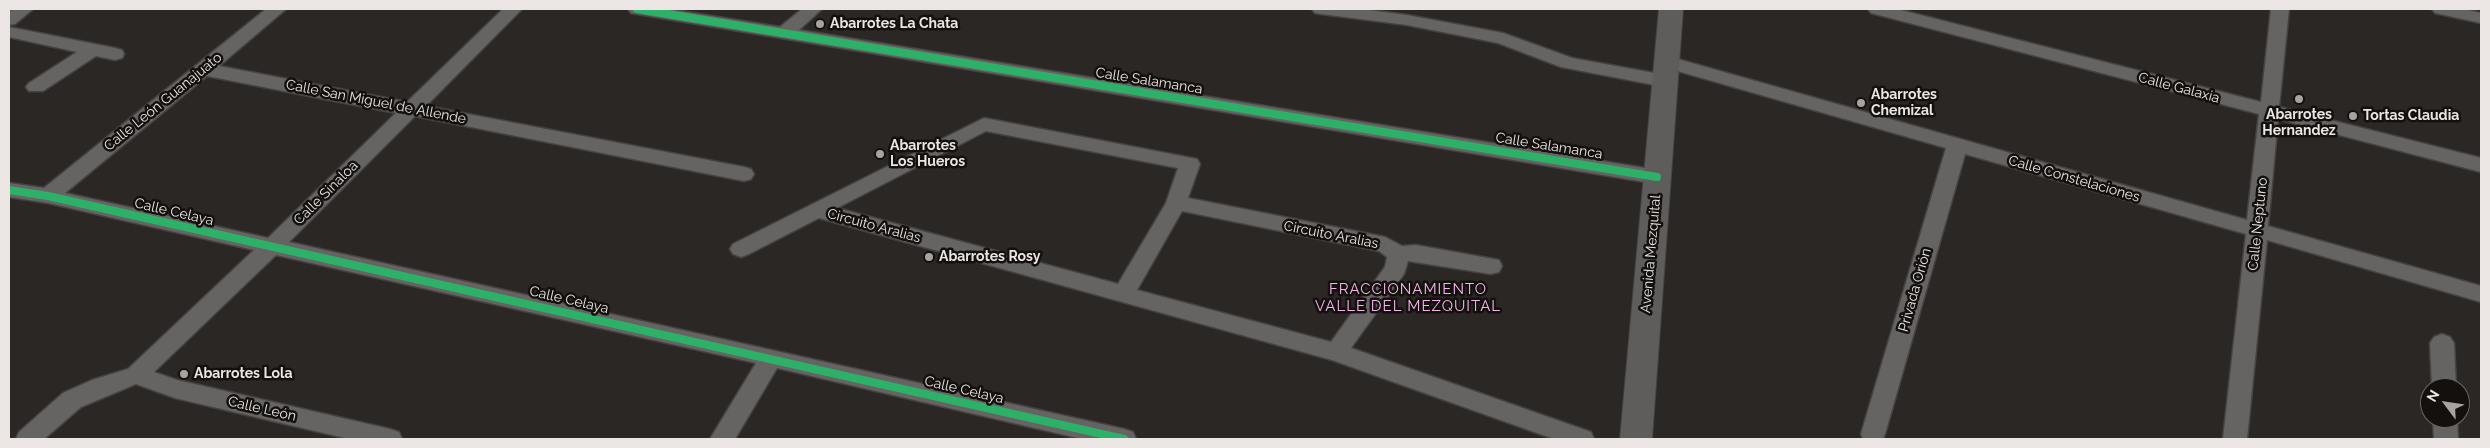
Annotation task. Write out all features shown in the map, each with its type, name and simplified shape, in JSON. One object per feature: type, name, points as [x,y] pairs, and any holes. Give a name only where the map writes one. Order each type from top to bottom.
[{"type":"street","points":[[9,20],[24,9]]},
{"type":"street","name":"Calle León Guanajuato","points":[[48,196],[277,9]]},
{"type":"street","name":"Calle Sinaloa","points":[[136,375],[272,246],[513,9]]},
{"type":"street","name":"Calle Salamanca","points":[[637,9],[1657,177]]},
{"type":"street","points":[[784,33],[813,9]]},
{"type":"street","name":"Calle Constelaciones","points":[[1321,9],[1411,15],[1504,38],[1568,63],[1666,72],[1957,146],[2481,294]]},
{"type":"street","name":"Avenida Mezquital","points":[[1636,439],[1671,9]]},
{"type":"street","name":"Calle Galaxia","points":[[1876,9],[2481,165]]},
{"type":"street","name":"Calle Neptuno","points":[[2235,439],[2280,9]]},
{"type":"street","points":[[2441,9],[2481,18]]},
{"type":"street","points":[[9,32],[116,54]]},
{"type":"street","points":[[36,87],[94,50]]},
{"type":"street","name":"Calle San Miguel de Allende","points":[[203,69],[744,174]]},
{"type":"street","name":"Circuito Aralias","points":[[816,210],[984,124],[1190,164],[1176,203],[1123,295]]},
{"type":"street","name":"Privada Orión","points":[[1873,434],[1957,146]]},
{"type":"street","name":"Calle Celaya","points":[[9,190],[48,196],[272,246],[1124,439]]},
{"type":"street","name":"Circuito Aralias","points":[[1176,203],[1385,245],[1398,254]]},
{"type":"street","points":[[742,249],[816,210]]},
{"type":"street","name":"Circuito Aralias","points":[[816,210],[1336,352],[1582,439]]},
{"type":"street","points":[[1336,352],[1396,268],[1398,254],[1416,253],[1491,266]]},
{"type":"street","points":[[2442,343],[2444,378]]},
{"type":"street","points":[[722,439],[771,358]]},
{"type":"street","points":[[28,439],[72,400],[100,386],[136,375]]},
{"type":"street","name":"Calle León","points":[[136,375],[175,389],[390,439]]},
{"type":"cycle path","points":[[637,9],[1657,177]]},
{"type":"cycle path","points":[[9,190],[48,196],[1124,439]]},
{"type":"place","name":"Abarrotes La Chata","points":[[820,24]]},
{"type":"place","name":"Abarrotes Hernandez","points":[[2299,99]]},
{"type":"place","name":"Abarrotes Chemizal","points":[[1861,103]]},
{"type":"place","name":"Tortas Claudia","points":[[2353,116]]},
{"type":"place","name":"Abarrotes Los Hueros","points":[[880,154]]},
{"type":"place","name":"Abarrotes Rosy","points":[[929,257]]},
{"type":"place","name":"Abarrotes Lola","points":[[184,374]]},
{"type":"district","name":"FRACCIONAMIENTO VALLE DEL MEZQUITAL","points":[[1408,298]]}]
